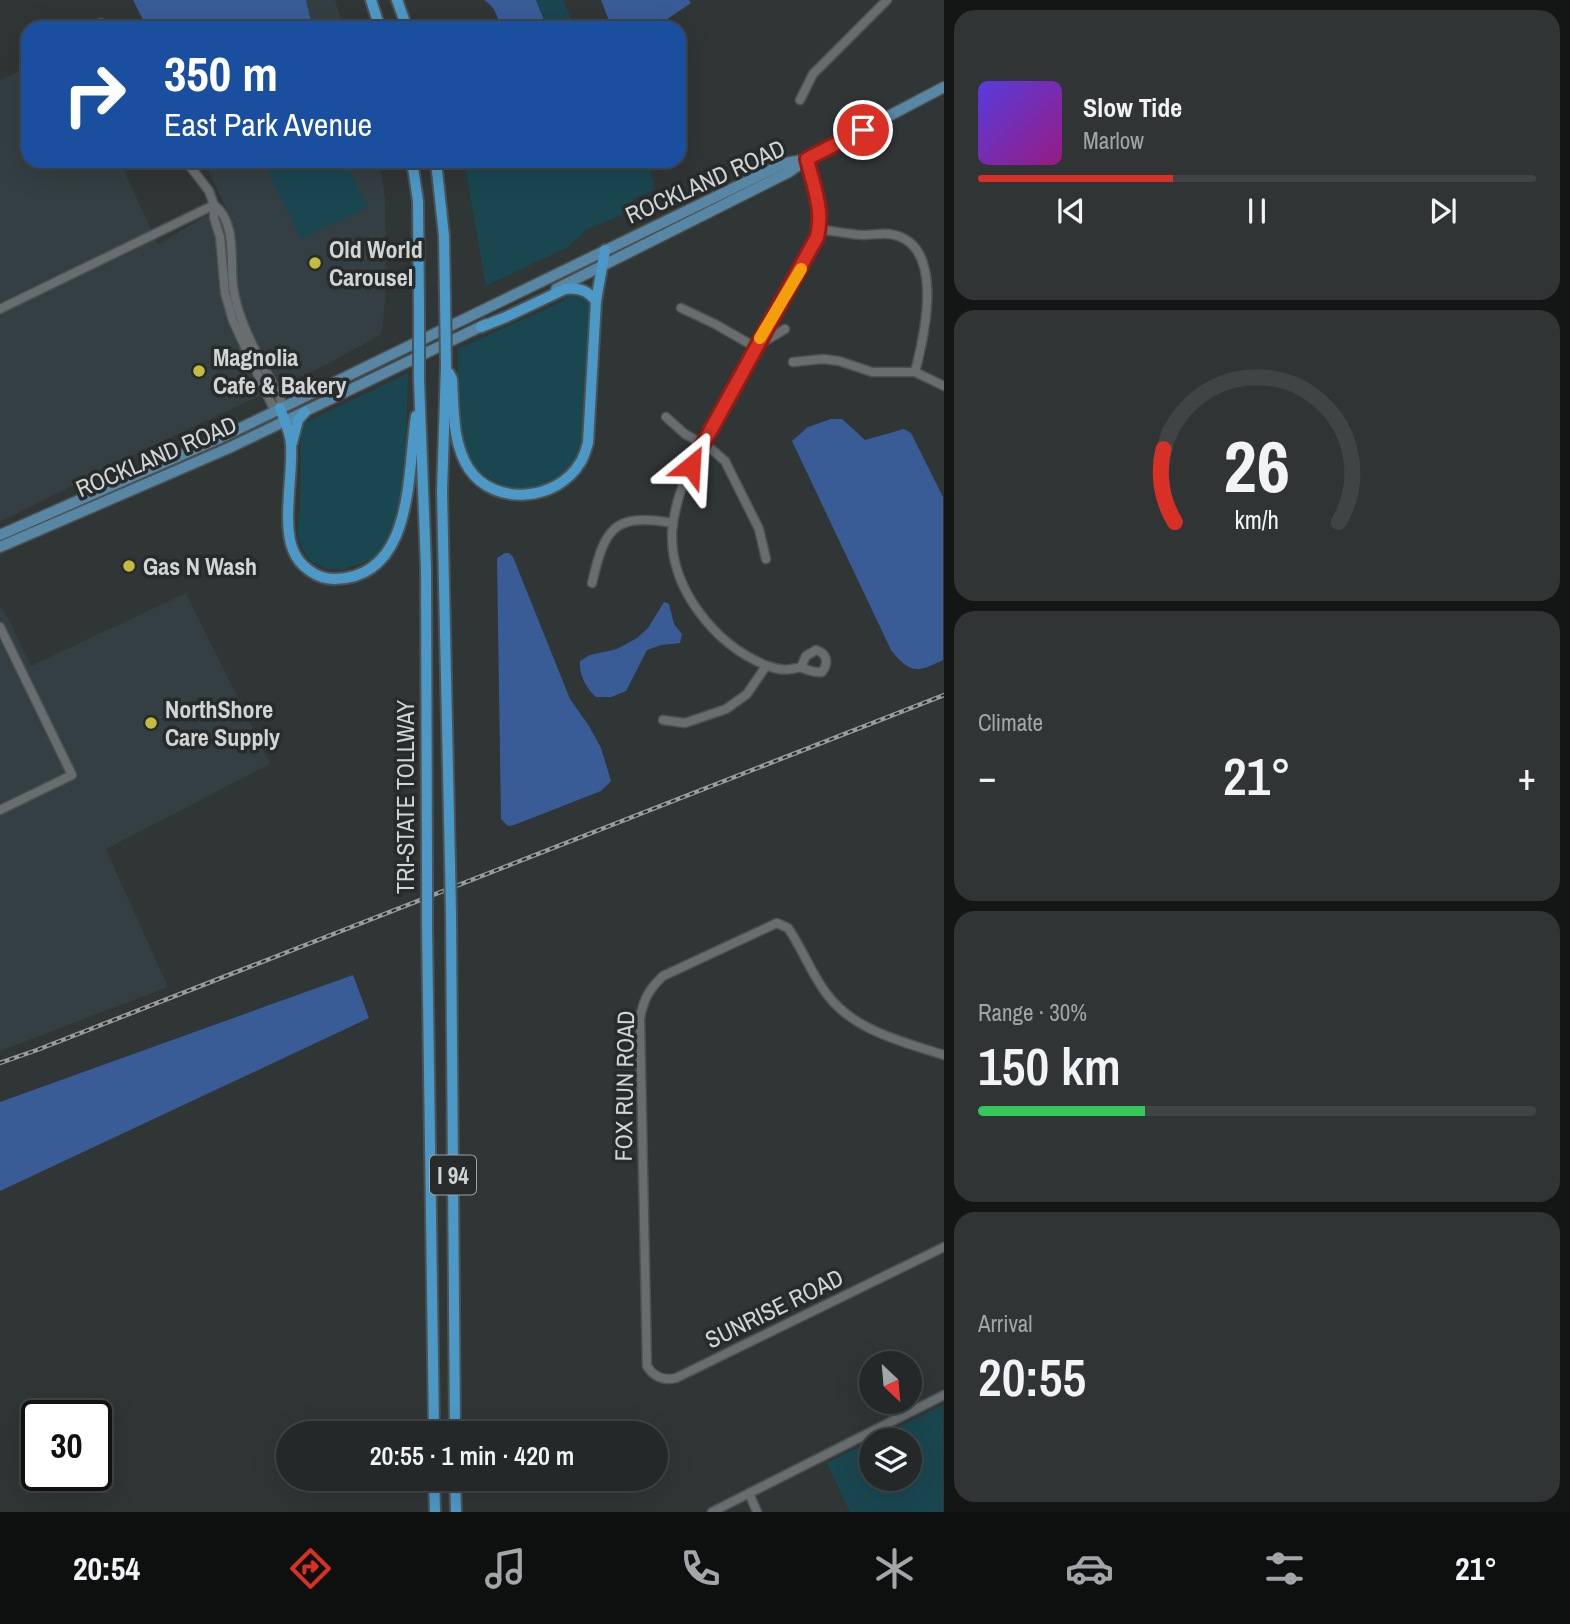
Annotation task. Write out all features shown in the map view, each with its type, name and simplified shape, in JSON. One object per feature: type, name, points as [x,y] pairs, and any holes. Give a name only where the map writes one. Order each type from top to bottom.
[{"type":"highway","points":[[371,0],[378,21]]},
{"type":"highway","points":[[397,0],[404,21]]},
{"type":"highway","name":"TRI-STATE TOLLWAY","points":[[413,168],[418,201],[419,386],[426,567],[434,1421]]},
{"type":"highway","name":"TRI-STATE TOLLWAY","points":[[437,168],[444,236],[446,295],[442,502],[451,916],[455,1421]]},
{"type":"highway","points":[[446,367],[452,379],[457,441],[476,477],[516,497],[551,488],[580,464],[588,443],[596,301],[605,250]]},
{"type":"highway","points":[[481,327],[565,289],[586,291],[596,301]]},
{"type":"highway","points":[[305,411],[298,420],[291,446],[289,531],[295,554],[307,569],[329,579],[361,574],[378,564],[392,548],[400,531],[419,386]]},
{"type":"highway","points":[[280,408],[291,446]]},
{"type":"highway","points":[[434,1491],[435,1512]]},
{"type":"highway","points":[[455,1491],[456,1512]]},
{"type":"main road","points":[[807,159],[943,86]]},
{"type":"main road","name":"ROCKLAND ROAD","points":[[0,535],[194,450],[785,163],[807,159]]},
{"type":"main road","name":"ROCKLAND ROAD","points":[[0,547],[285,421],[481,327],[780,177],[807,159]]},
{"type":"street","points":[[800,100],[813,74],[887,0]]},
{"type":"street","points":[[801,667],[788,670],[766,666],[722,638],[701,615],[684,587],[678,569],[673,549],[673,523],[679,492],[701,444],[803,266],[819,229],[819,204],[807,159]]},
{"type":"street","points":[[191,168],[209,191],[214,205],[223,212],[230,240],[228,279],[236,316],[254,355],[281,400],[280,408]]},
{"type":"street","points":[[0,310],[214,205]]},
{"type":"street","points":[[819,229],[902,236],[918,244],[930,257]]},
{"type":"street","points":[[915,372],[937,286]]},
{"type":"street","points":[[681,308],[755,347]]},
{"type":"street","points":[[755,347],[785,330]]},
{"type":"street","points":[[793,362],[822,359],[839,361],[872,372],[915,372],[943,386]]},
{"type":"street","points":[[666,416],[725,461],[759,529],[766,559]]},
{"type":"street","points":[[592,583],[599,554],[616,526],[640,519],[673,523]]},
{"type":"street","points":[[0,627],[72,775],[0,810]]},
{"type":"street","points":[[663,720],[685,723],[726,709],[747,694],[766,666]]},
{"type":"street","name":"FOX RUN ROAD","points":[[645,1341],[640,1019],[644,999],[655,983],[671,972],[776,923],[788,928],[827,995],[842,1010],[879,1032],[943,1055]]},
{"type":"street","name":"SUNRISE ROAD","points":[[645,1341],[645,1359],[651,1373],[665,1379],[676,1378],[943,1247]]},
{"type":"street","points":[[712,1512],[943,1395]]},
{"type":"street","points":[[749,1493],[757,1512]]},
{"type":"shaded area","points":[[306,0],[335,0],[342,21],[311,21]]},
{"type":"shaded area","points":[[536,0],[563,0],[572,21],[544,21]]},
{"type":"shaded area","points":[[21,70],[21,168],[123,168],[158,245],[200,219],[226,208],[207,168],[380,168],[385,197],[386,290],[382,334],[326,365],[152,446],[0,522],[0,80]]},
{"type":"shaded area","points":[[266,168],[348,168],[368,207],[301,239]]},
{"type":"shaded area","points":[[465,168],[650,168],[655,189],[633,199],[630,211],[586,230],[568,247],[486,286]]},
{"type":"shaded area","points":[[581,293],[595,313],[585,444],[574,466],[558,480],[515,496],[481,477],[466,452],[459,417],[458,349],[557,304],[571,294]]},
{"type":"shaded area","points":[[408,373],[406,450],[394,535],[376,558],[344,569],[328,569],[311,562],[302,549],[297,533],[301,425]]},
{"type":"shaded area","points":[[186,593],[270,764],[106,849],[168,987],[0,1051],[0,607],[31,666]]},
{"type":"shaded area","points":[[943,1405],[943,1512],[850,1512],[827,1463],[859,1447],[859,1491],[922,1491],[922,1428],[897,1428]]},
{"type":"water","points":[[133,0],[306,0],[311,21],[144,21]]},
{"type":"water","points":[[484,0],[536,0],[544,21],[498,21],[491,6]]},
{"type":"water","points":[[601,0],[689,0],[691,3],[664,21],[609,21]]},
{"type":"water","points":[[831,419],[842,419],[865,440],[904,429],[911,433],[943,497],[943,660],[934,664],[914,669],[903,664],[891,650],[792,441],[808,427]]},
{"type":"water","points":[[505,553],[513,557],[570,699],[601,748],[611,781],[601,791],[508,826],[501,819],[497,558]]},
{"type":"water","points":[[664,602],[669,604],[674,624],[682,634],[680,643],[647,650],[626,691],[611,697],[596,697],[584,681],[580,661],[590,655],[617,649],[637,638],[648,628]]},
{"type":"water","points":[[353,975],[369,1018],[0,1191],[0,1102]]},
{"type":"railway","points":[[0,1063],[944,695]]},
{"type":"slow traffic","points":[[760,338],[801,269]]},
{"type":"place","name":"Old World Carousel","points":[[315,263]]},
{"type":"place","name":"Magnolia Cafe & Bakery","points":[[199,371]]},
{"type":"place","name":"Gas N Wash","points":[[129,566]]},
{"type":"place","name":"NorthShore Care Supply","points":[[151,723]]},
{"type":"route","points":[[691,466],[817,237],[821,217],[807,159],[863,130]]}]
